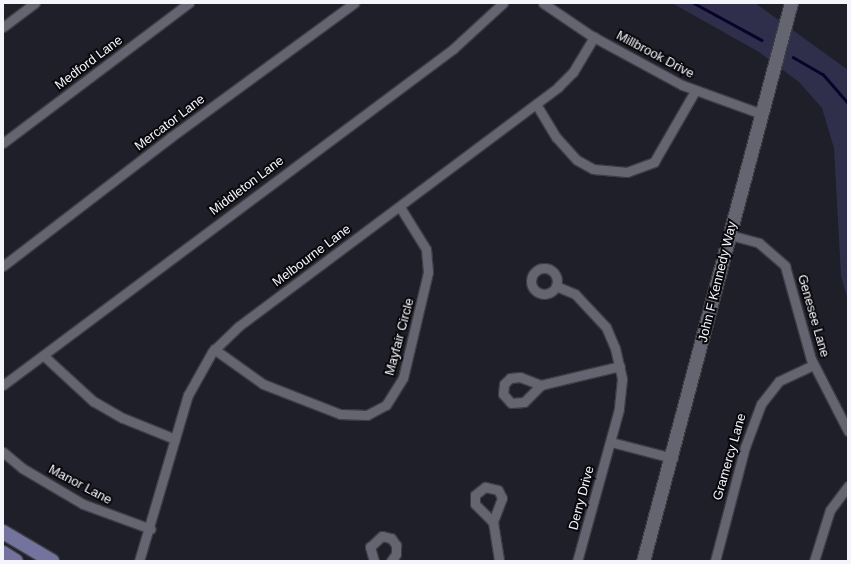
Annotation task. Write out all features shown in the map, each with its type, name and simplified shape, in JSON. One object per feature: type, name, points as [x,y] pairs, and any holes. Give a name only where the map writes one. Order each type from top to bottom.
[{"type":"main road","points":[[3,532],[52,561]]},
{"type":"main road","points":[[3,553],[16,561]]},
{"type":"street","points":[[3,27],[35,3]]},
{"type":"street","name":"Medford Lane","points":[[3,143],[189,3]]},
{"type":"street","name":"Mercator Lane","points":[[3,266],[171,137],[354,3]]},
{"type":"street","name":"Middleton Lane","points":[[3,385],[44,356],[453,49],[503,3]]},
{"type":"street","name":"Millbrook Drive","points":[[543,3],[594,37],[695,91],[762,114]]},
{"type":"street","name":"John F Kennedy Way","points":[[644,561],[673,458],[791,3]]},
{"type":"street","name":"Melbourne Lane","points":[[139,561],[151,529],[175,439],[192,383],[214,349],[239,326],[400,207],[566,80],[594,37]]},
{"type":"street","points":[[536,104],[556,137],[577,160],[593,169],[627,172],[654,162],[695,91]]},
{"type":"street","name":"Mayfair Circle","points":[[214,349],[262,384],[340,414],[367,416],[386,405],[403,378],[428,272],[421,239],[400,207]]},
{"type":"street","name":"Genesee Lane","points":[[730,235],[759,243],[785,266],[813,365],[848,431]]},
{"type":"street","name":"Derry Drive","points":[[556,286],[575,294],[599,318],[611,338],[620,366],[621,399],[611,442],[577,561]]},
{"type":"street","points":[[44,356],[67,381],[93,401],[123,418],[175,439]]},
{"type":"street","name":"Gramercy Lane","points":[[716,561],[745,447],[761,404],[779,381],[813,365]]},
{"type":"street","points":[[541,386],[620,366]]},
{"type":"street","points":[[611,442],[673,458]]},
{"type":"street","name":"Manor Lane","points":[[3,452],[22,468],[83,504],[151,529]]},
{"type":"street","points":[[814,561],[830,510],[848,486]]},
{"type":"street","points":[[493,522],[499,561]]},
{"type":"street","points":[[374,561],[370,547],[382,536],[391,538],[396,545],[396,554],[391,561]]},
{"type":"shaded area","points":[[672,3],[755,3],[848,70],[848,300],[841,276],[834,148],[822,108],[799,82],[759,52]]},
{"type":"waterway","points":[[694,3],[762,40]]},
{"type":"waterway","points":[[793,57],[823,74],[848,103]]}]
